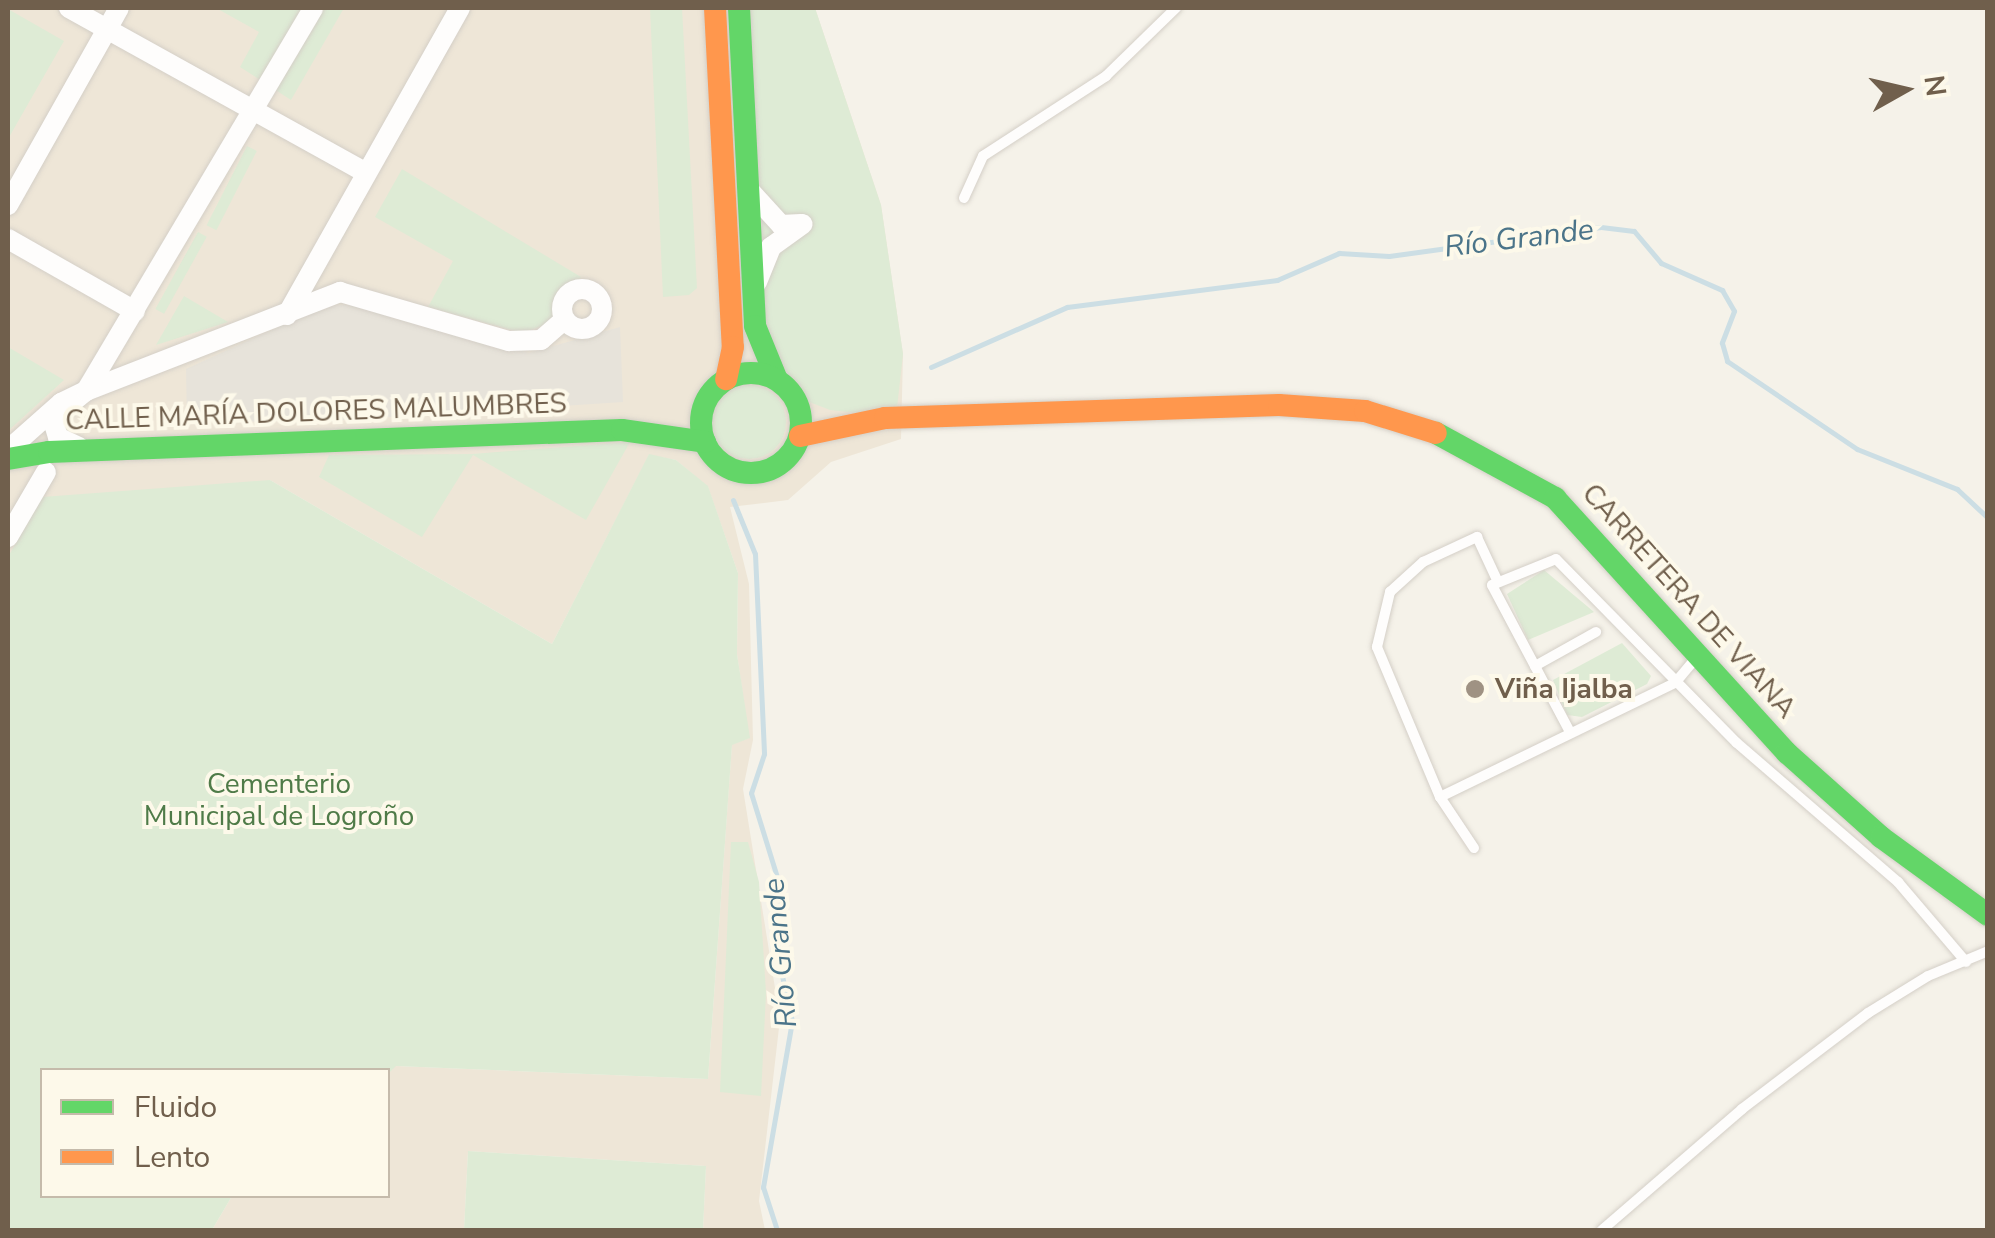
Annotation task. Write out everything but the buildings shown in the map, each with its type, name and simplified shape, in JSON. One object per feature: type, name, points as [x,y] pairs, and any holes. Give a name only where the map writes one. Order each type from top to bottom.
[{"type":"main road","points":[[714,8],[733,347],[726,379],[706,402],[705,442],[725,465],[755,473],[783,462],[800,436],[785,388],[758,338],[739,8]]},
{"type":"main road","points":[[726,379],[752,372],[785,388]]},
{"type":"main road","name":"CARRETERA DE VIANA","points":[[785,388],[830,410],[885,418],[1278,406],[1365,411],[1446,438],[1555,498],[1787,753],[1881,838],[1988,916]]},
{"type":"main road","name":"CALLE MARÍA DOLORES MALUMBRES","points":[[622,430],[706,402]]},
{"type":"main road","name":"CARRETERA DE VIANA","points":[[800,436],[885,418]]},
{"type":"main road","name":"CALLE MARÍA DOLORES MALUMBRES","points":[[9,457],[96,450],[622,430],[705,442]]},
{"type":"street","points":[[68,8],[364,171]]},
{"type":"street","points":[[8,206],[119,8]]},
{"type":"street","points":[[96,450],[68,444],[55,427],[60,412],[86,391],[313,8]]},
{"type":"street","points":[[287,315],[364,171],[460,8]]},
{"type":"street","points":[[749,190],[781,225],[803,224],[771,247],[754,294]]},
{"type":"street","points":[[8,239],[135,312]]},
{"type":"street","points":[[9,457],[61,403],[340,292],[509,341],[541,340],[564,320]]},
{"type":"street","points":[[8,536],[46,472]]},
{"type":"lane","points":[[964,198],[983,156],[1106,76],[1176,8]]},
{"type":"lane","points":[[1474,848],[1440,797],[1378,647],[1390,592],[1423,562],[1477,537],[1498,582]]},
{"type":"lane","points":[[1570,732],[1492,585],[1556,559],[1675,683],[1898,882],[1966,962]]},
{"type":"lane","points":[[1535,666],[1596,632]]},
{"type":"lane","points":[[1440,797],[1675,683],[1699,655]]},
{"type":"lane","points":[[1602,1230],[1742,1109],[1868,1013],[1928,976],[1988,951]]},
{"type":"shaded area","points":[[8,8],[815,8],[881,205],[903,354],[901,439],[831,462],[788,500],[730,507],[749,584],[753,740],[743,789],[780,1019],[759,1201],[765,1230],[703,1230],[706,1166],[468,1151],[464,1230],[212,1230],[231,1198],[390,1198],[390,1072],[395,1066],[708,1079],[732,744],[749,738],[737,654],[738,573],[708,487],[676,460],[649,455],[552,644],[270,480],[8,609]]},
{"type":"shaded area","points":[[360,304],[529,353],[620,327],[623,402],[327,421],[187,422],[186,369],[324,306]]},
{"type":"green space","points":[[216,8],[344,8],[291,100],[240,67],[259,32]]},
{"type":"green space","points":[[650,8],[682,8],[697,288],[689,295],[663,297]]},
{"type":"green space","points":[[739,8],[815,8],[881,205],[903,354],[896,417],[830,410],[794,396],[766,366]]},
{"type":"green space","points":[[8,9],[64,41],[8,139]]},
{"type":"green space","points":[[247,146],[257,151],[216,230],[207,225]]},
{"type":"green space","points":[[402,169],[581,277],[559,297],[552,322],[523,333],[428,307],[453,261],[375,217]]},
{"type":"green space","points":[[198,232],[207,237],[164,314],[155,309]]},
{"type":"green space","points":[[184,296],[228,322],[156,345]]},
{"type":"green space","points":[[8,347],[64,380],[8,431]]},
{"type":"green space","points":[[749,385],[775,396],[786,422],[775,448],[749,459],[723,448],[712,422],[723,396]]},
{"type":"green space","points":[[630,442],[586,520],[473,455],[422,537],[319,477],[329,455],[472,454]]},
{"type":"green space","name":"Cementerio Municipal de Logroño","points":[[649,454],[676,460],[708,486],[738,573],[737,654],[750,738],[732,745],[708,1079],[396,1066],[390,1072],[390,1068],[40,1068],[40,1198],[231,1198],[212,1230],[8,1230],[8,557],[42,497],[270,480],[552,644]]},
{"type":"green space","points":[[1544,570],[1594,612],[1528,640],[1507,594]]},
{"type":"green space","points":[[1622,643],[1651,676],[1647,684],[1582,717],[1567,715],[1553,680]]},
{"type":"green space","points":[[731,842],[748,842],[759,882],[766,993],[761,1096],[720,1092]]},
{"type":"green space","points":[[468,1151],[706,1166],[703,1230],[464,1230]]},
{"type":"waterway","name":"Río Grande","points":[[931,367],[1067,307],[1277,280],[1339,253],[1389,256],[1601,227],[1634,231],[1661,263],[1722,290],[1734,311],[1722,343],[1727,361],[1857,449],[1957,489],[1988,518]]},
{"type":"waterway","name":"Río Grande","points":[[733,500],[755,554],[764,754],[751,793],[781,890],[779,962],[792,1021],[763,1187],[777,1230]]},
{"type":"traffic: fast","points":[[739,8],[755,326],[777,380]]},
{"type":"traffic: fast","points":[[751,373],[770,377],[786,388],[797,404],[801,423],[797,442],[786,458],[770,469],[751,473],[732,469],[716,458],[705,442],[701,423],[705,404],[716,388],[732,377],[751,373]]},
{"type":"traffic: fast","points":[[8,459],[49,452],[622,430],[705,442]]},
{"type":"traffic: fast","points":[[1436,433],[1555,498],[1787,753],[1881,837],[1988,915]]},
{"type":"traffic: slow","points":[[715,8],[733,347],[726,379]]},
{"type":"traffic: slow","points":[[800,436],[885,418],[1279,405],[1365,411],[1436,433]]},
{"type":"place","name":"Viña Ijalba","points":[[1475,689]]}]
